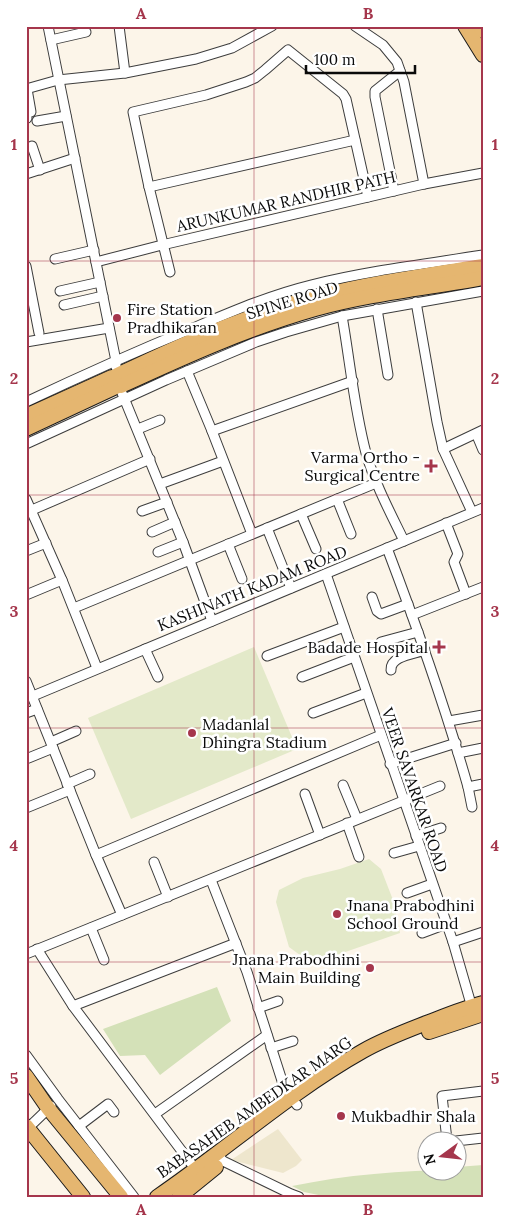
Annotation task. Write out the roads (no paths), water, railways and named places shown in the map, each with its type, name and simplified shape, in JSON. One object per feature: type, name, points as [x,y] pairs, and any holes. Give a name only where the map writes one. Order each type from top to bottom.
[{"type":"main road","points":[[466,26],[483,54]]},
{"type":"main road","points":[[480,26],[483,31]]},
{"type":"main road","points":[[26,429],[118,381],[247,319],[313,297],[357,287],[483,266]]},
{"type":"main road","name":"SPINE ROAD","points":[[118,381],[251,330],[316,309],[359,299],[483,278]]},
{"type":"main road","points":[[26,416],[118,381]]},
{"type":"main road","name":"BABASAHEB AMBEDKAR MARG","points":[[179,1197],[220,1157],[294,1102],[371,1055],[478,1010]]},
{"type":"main road","points":[[26,1076],[53,1103],[121,1197]]},
{"type":"main road","points":[[27,1128],[82,1197]]},
{"type":"main road","name":"BABASAHEB AMBEDKAR MARG","points":[[157,1197],[196,1170],[220,1157]]},
{"type":"street","points":[[48,26],[110,328],[118,381],[183,542],[212,621]]},
{"type":"street","points":[[118,26],[125,73]]},
{"type":"street","points":[[66,116],[30,117],[27,89],[58,80],[125,73],[215,54],[248,41],[272,26]]},
{"type":"street","points":[[355,26],[383,45],[397,62],[424,184]]},
{"type":"street","points":[[50,40],[86,32]]},
{"type":"street","points":[[170,272],[162,245],[133,112],[206,95],[246,82],[260,74],[288,50],[343,94],[348,106],[368,198]]},
{"type":"street","points":[[394,191],[375,91],[400,71]]},
{"type":"street","points":[[149,187],[355,140]]},
{"type":"street","points":[[32,146],[40,170]]},
{"type":"street","points":[[26,174],[75,158]]},
{"type":"street","name":"ARUNKUMAR RANDHIR PATH","points":[[96,262],[424,184],[483,173]]},
{"type":"street","points":[[55,259],[94,250]]},
{"type":"street","points":[[26,444],[118,381],[242,308],[310,285],[355,275],[483,255]]},
{"type":"street","points":[[26,266],[28,287],[39,333]]},
{"type":"street","points":[[60,291],[100,282]]},
{"type":"street","points":[[26,402],[118,381],[187,371],[256,342],[342,316],[483,291]]},
{"type":"street","points":[[64,305],[103,296]]},
{"type":"street","points":[[416,302],[436,422],[443,449],[472,512]]},
{"type":"street","points":[[377,309],[388,375]]},
{"type":"street","points":[[342,316],[366,453],[376,483],[404,541]]},
{"type":"street","points":[[26,342],[110,328]]},
{"type":"street","points":[[187,371],[252,534]]},
{"type":"street","points":[[212,431],[353,380]]},
{"type":"street","points":[[138,429],[160,420]]},
{"type":"street","points":[[443,449],[480,434],[483,450]]},
{"type":"street","points":[[97,668],[74,608],[28,505],[150,460]]},
{"type":"street","points":[[160,484],[223,460]]},
{"type":"street","points":[[74,608],[376,483]]},
{"type":"street","points":[[337,499],[351,534]]},
{"type":"street","points":[[142,512],[167,502]]},
{"type":"street","name":"KASHINATH KADAM ROAD","points":[[32,696],[483,508]]},
{"type":"street","points":[[301,514],[316,549]]},
{"type":"street","points":[[152,532],[175,522]]},
{"type":"street","points":[[446,523],[458,554],[454,562],[466,594]]},
{"type":"street","points":[[267,528],[291,588]]},
{"type":"street","points":[[158,552],[183,542]]},
{"type":"street","points":[[26,551],[46,543]]},
{"type":"street","points":[[228,544],[242,580]]},
{"type":"street","points":[[388,548],[449,721],[472,807]]},
{"type":"street","name":"VEER SAVARKAR ROAD","points":[[326,574],[452,942],[478,1010]]},
{"type":"street","points":[[26,596],[62,580]]},
{"type":"street","points":[[412,616],[483,587]]},
{"type":"street","points":[[372,597],[377,611],[382,614],[408,604]]},
{"type":"street","points":[[267,656],[344,626]]},
{"type":"street","points":[[381,642],[418,632]]},
{"type":"street","points":[[145,649],[158,677]]},
{"type":"street","points":[[391,670],[394,660],[425,650]]},
{"type":"street","points":[[302,677],[354,657]]},
{"type":"street","points":[[26,681],[122,915]]},
{"type":"street","points":[[313,713],[366,693]]},
{"type":"street","points":[[26,713],[37,708]]},
{"type":"street","points":[[449,721],[483,716]]},
{"type":"street","points":[[26,760],[76,731]]},
{"type":"street","points":[[96,855],[380,735]]},
{"type":"street","points":[[390,764],[456,743]]},
{"type":"street","points":[[458,753],[483,748]]},
{"type":"street","points":[[26,808],[69,787],[90,774]]},
{"type":"street","points":[[468,787],[483,784]]},
{"type":"street","points":[[343,785],[357,819]]},
{"type":"street","points":[[26,954],[440,786]]},
{"type":"street","points":[[305,794],[320,834]]},
{"type":"street","points":[[347,823],[359,857]]},
{"type":"street","points":[[416,836],[441,828]]},
{"type":"street","points":[[394,853],[419,846]]},
{"type":"street","points":[[154,862],[168,897]]},
{"type":"street","points":[[211,880],[247,972],[286,1090],[294,1102]]},
{"type":"street","points":[[407,893],[432,884]]},
{"type":"street","points":[[422,933],[446,924]]},
{"type":"street","points":[[91,928],[104,960]]},
{"type":"street","points":[[452,942],[483,932]]},
{"type":"street","points":[[73,1006],[236,943]]},
{"type":"street","points":[[37,949],[73,1006],[196,1170]]},
{"type":"street","points":[[258,1008],[278,1001]]},
{"type":"street","points":[[155,1114],[267,1035]]},
{"type":"street","points":[[271,1048],[293,1041]]},
{"type":"street","points":[[26,1055],[53,1103],[79,1126],[134,1197]]},
{"type":"street","points":[[446,1130],[442,1096],[483,1092]]},
{"type":"street","points":[[27,1128],[53,1103]]},
{"type":"street","points":[[79,1126],[108,1104],[114,1112]]},
{"type":"street","points":[[466,1140],[483,1138]]},
{"type":"street","points":[[220,1157],[299,1197]]},
{"type":"place","name":"Fire Station Pradhikaran","points":[[117,318]]},
{"type":"place","name":"Varma Ortho - Surgical Centre","points":[[431,466]]},
{"type":"place","name":"Badade Hospital","points":[[439,647]]},
{"type":"place","name":"Madanlal Dhingra Stadium","points":[[192,733]]},
{"type":"place","name":"Jnana Prabodhini School Ground","points":[[337,914]]},
{"type":"place","name":"Jnana Prabodhini Main Building","points":[[370,968]]},
{"type":"place","name":"Mukbadhir Shala","points":[[341,1116]]}]
